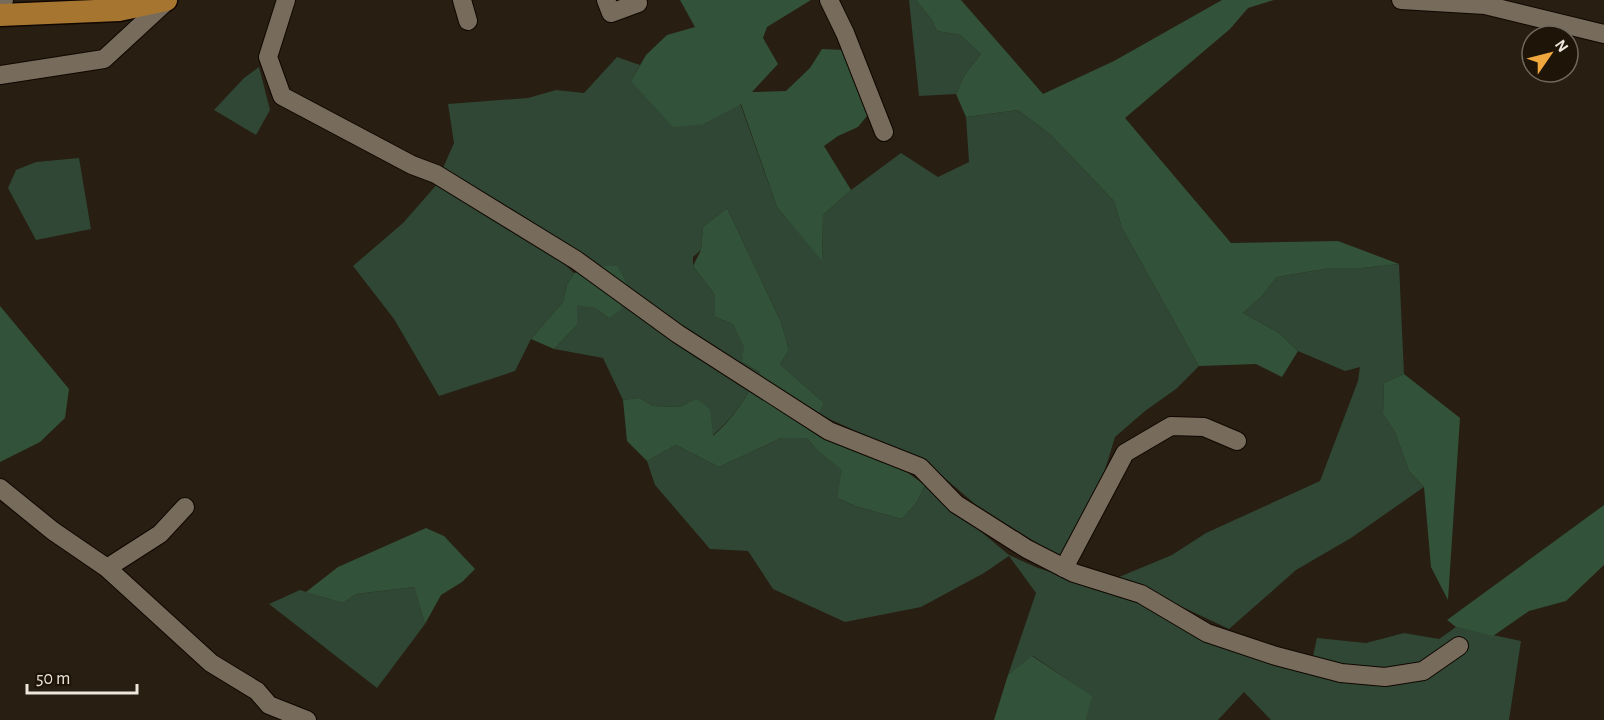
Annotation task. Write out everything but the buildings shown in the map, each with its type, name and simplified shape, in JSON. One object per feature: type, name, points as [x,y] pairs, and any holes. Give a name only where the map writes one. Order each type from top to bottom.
[{"type":"main road","points":[[0,15],[118,10],[167,0]]},
{"type":"street","points":[[0,1],[4,0]]},
{"type":"street","points":[[0,75],[104,59],[167,0]]},
{"type":"street","points":[[286,0],[268,57],[282,96],[412,165],[436,174],[576,260],[678,334],[829,431],[920,468],[956,504],[1027,549],[1074,573],[1141,594],[1207,633],[1276,656],[1341,673],[1385,677],[1423,671],[1459,646]]},
{"type":"street","points":[[462,0],[468,21]]},
{"type":"street","points":[[606,0],[611,13],[638,3]]},
{"type":"street","points":[[829,0],[845,33],[884,132]]},
{"type":"street","points":[[1401,0],[1485,5],[1604,34]]},
{"type":"street","points":[[1064,568],[1125,453],[1171,426],[1204,427],[1237,441]]},
{"type":"street","points":[[0,488],[53,531],[107,568],[211,663],[257,691],[269,705],[307,720]]},
{"type":"street","points":[[107,568],[160,534],[185,507]]},
{"type":"green space","points":[[680,0],[811,0],[767,27],[763,38],[778,64],[752,92],[786,91],[810,68],[822,49],[844,50],[871,111],[858,127],[838,136],[824,146],[851,190],[823,215],[822,261],[777,207],[741,104],[704,124],[673,127],[631,81],[646,55],[667,35],[695,27]]},
{"type":"green space","points":[[909,0],[916,0],[932,20],[937,31],[960,35],[981,54],[964,76],[956,94],[919,96]]},
{"type":"green space","points":[[916,0],[961,0],[1043,94],[1114,61],[1222,0],[1274,0],[1248,8],[1230,29],[1125,118],[1231,243],[1338,241],[1399,264],[1362,268],[1330,268],[1277,277],[1262,296],[1243,313],[1279,333],[1298,351],[1282,377],[1256,364],[1199,366],[1122,228],[1114,201],[1051,135],[1018,110],[966,117],[956,94],[964,76],[981,54],[960,35],[937,31],[932,20]]},
{"type":"green space","points":[[617,57],[640,65],[631,81],[704,124],[740,103],[777,207],[822,260],[823,215],[851,190],[901,153],[938,177],[969,162],[966,117],[1018,110],[1051,135],[1114,201],[1122,228],[1199,366],[1176,389],[1145,411],[1115,437],[1104,473],[1059,557],[975,504],[927,463],[818,414],[824,403],[780,364],[789,350],[781,322],[727,208],[703,227],[701,250],[693,257],[693,266],[715,295],[715,317],[733,324],[745,346],[742,362],[760,372],[727,422],[712,436],[697,400],[680,407],[653,406],[640,398],[623,400],[603,358],[554,349],[577,325],[577,304],[595,308],[609,318],[617,266],[600,266],[443,168],[454,143],[448,104],[528,98],[556,90],[584,93]]},
{"type":"green space","points":[[259,67],[270,110],[256,135],[214,110],[244,78]]},
{"type":"green space","points":[[79,158],[91,229],[36,240],[8,188],[16,170],[36,162]]},
{"type":"green space","points":[[439,182],[558,258],[574,273],[567,285],[563,302],[531,339],[515,371],[439,396],[394,319],[353,266],[403,223]]},
{"type":"green space","points":[[727,208],[781,322],[789,350],[780,364],[824,403],[812,427],[901,468],[925,485],[917,502],[902,519],[858,507],[837,498],[842,470],[817,450],[807,438],[781,438],[719,467],[676,445],[647,461],[627,441],[623,400],[640,398],[653,406],[680,407],[697,399],[710,410],[713,436],[739,406],[760,372],[742,362],[744,346],[733,324],[715,317],[715,295],[693,266],[701,250],[703,227]]},
{"type":"green space","points":[[1399,264],[1404,374],[1384,383],[1383,414],[1395,432],[1409,471],[1424,487],[1351,538],[1296,570],[1229,629],[1119,577],[1172,555],[1206,533],[1320,481],[1358,381],[1360,367],[1345,371],[1298,351],[1279,333],[1243,313],[1262,296],[1277,277],[1330,268],[1362,268]]},
{"type":"green space","points":[[600,266],[617,266],[627,284],[621,309],[609,318],[595,308],[577,305],[577,325],[554,349],[531,339],[563,302],[567,285],[574,273]]},
{"type":"green space","points":[[0,306],[69,389],[65,418],[40,442],[0,462]]},
{"type":"green space","points":[[1404,374],[1460,418],[1448,600],[1431,567],[1424,487],[1409,471],[1395,432],[1383,414],[1384,383]]},
{"type":"green space","points":[[781,438],[807,438],[817,450],[843,470],[837,498],[858,507],[902,519],[917,502],[925,485],[1009,555],[1038,568],[1253,640],[1313,656],[1317,638],[1366,643],[1404,633],[1439,639],[1456,627],[1521,641],[1509,720],[1271,720],[1244,692],[1218,720],[1086,720],[1091,696],[1033,656],[1008,675],[1036,593],[1009,556],[984,573],[921,607],[845,622],[773,589],[748,551],[710,549],[655,485],[647,461],[676,445],[719,467]]},
{"type":"green space","points":[[1604,505],[1604,565],[1566,601],[1529,611],[1493,636],[1456,627],[1447,620]]},
{"type":"green space","points":[[426,528],[444,536],[475,569],[462,582],[441,595],[425,624],[414,587],[356,594],[343,603],[306,592],[338,567]]},
{"type":"green space","points":[[414,587],[425,624],[377,688],[269,604],[300,590],[343,603],[356,594]]},
{"type":"green space","points":[[1032,656],[1092,696],[1086,720],[994,720],[1008,675]]}]
